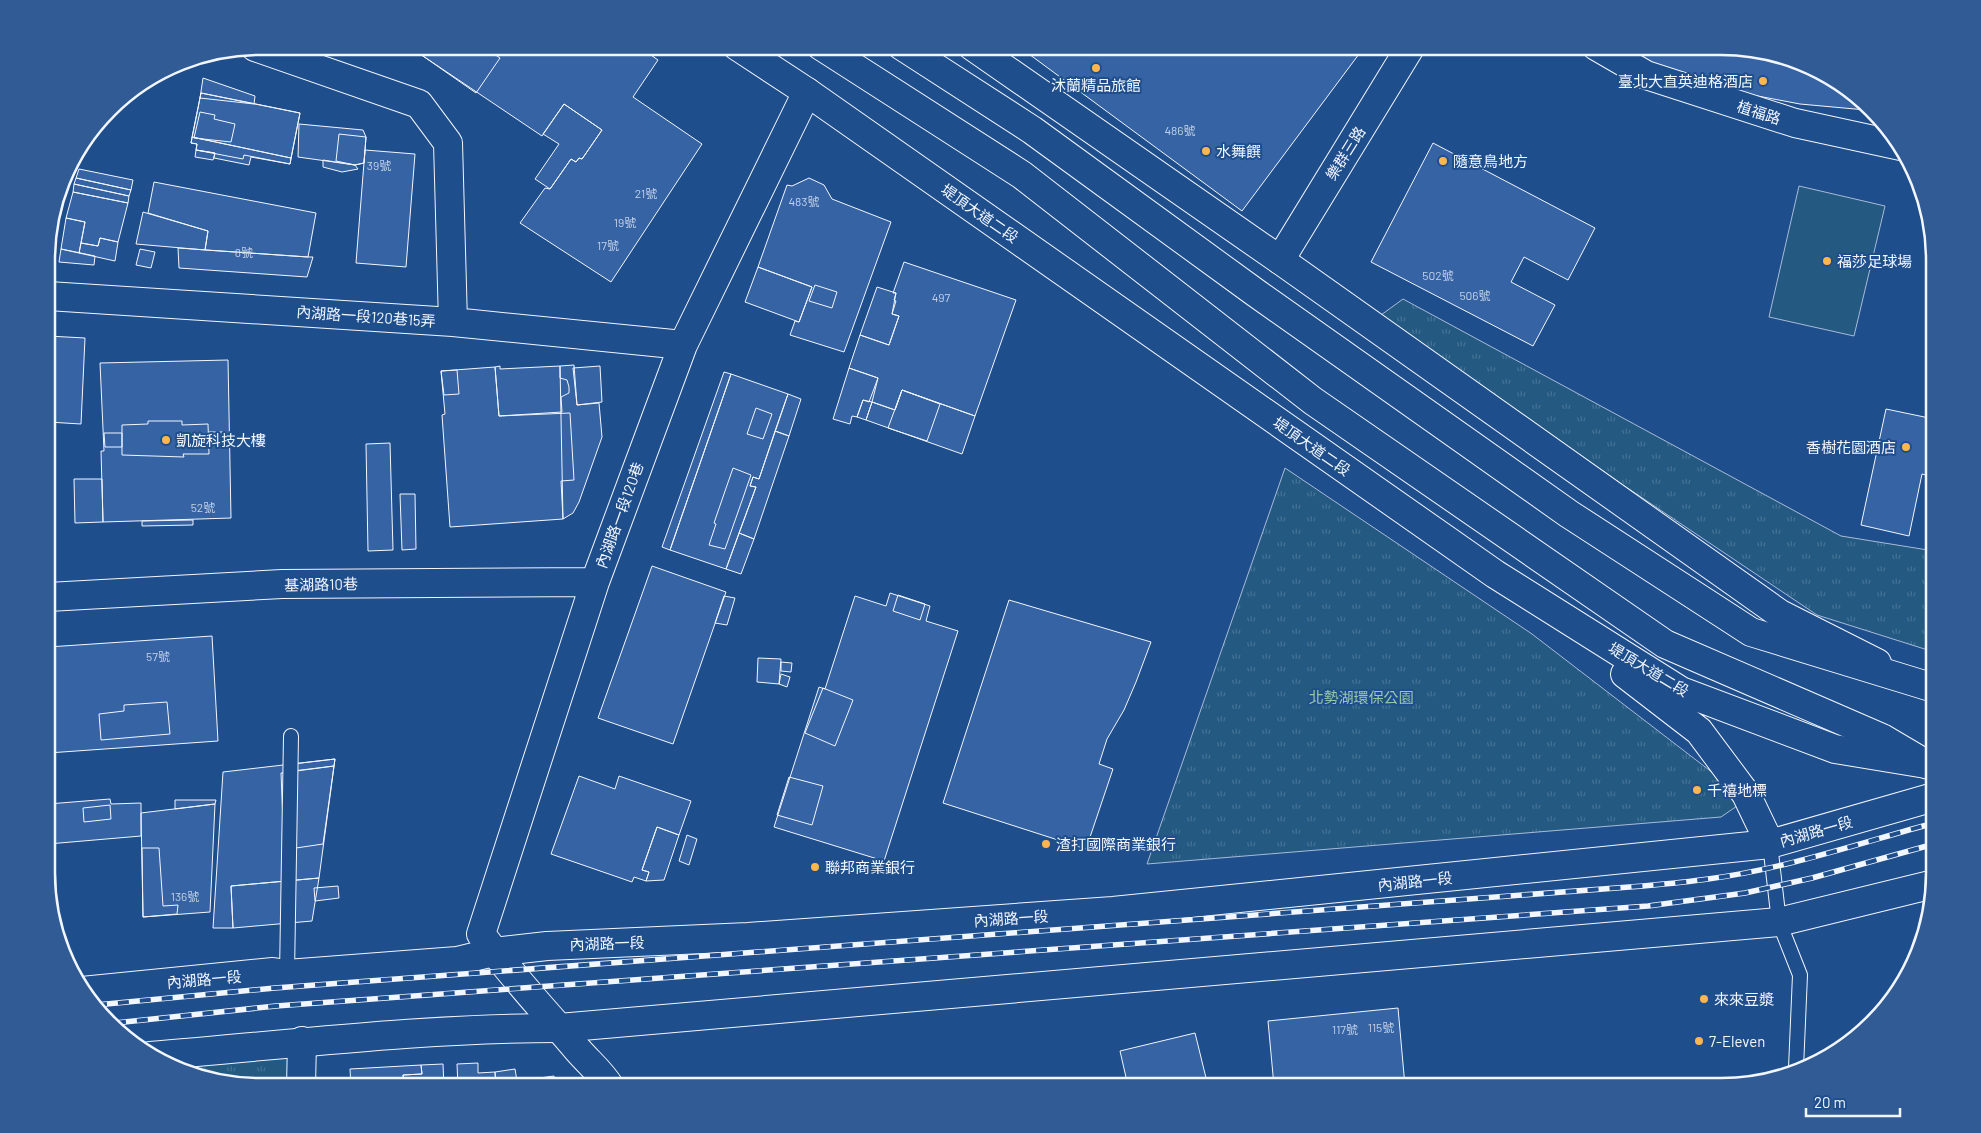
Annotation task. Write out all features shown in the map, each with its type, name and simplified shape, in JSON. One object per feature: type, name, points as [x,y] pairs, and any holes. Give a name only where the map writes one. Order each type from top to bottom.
[{"type":"main road","points":[[278,55],[419,104],[448,143],[453,322]]},
{"type":"main road","name":"堤頂大道二段","points":[[751,55],[807,92],[1495,574],[1681,691],[1834,749],[1926,765]]},
{"type":"main road","name":"堤頂大道二段","points":[[835,55],[1022,175],[1313,401],[1665,644],[1882,738],[1926,764]]},
{"type":"main road","points":[[916,55],[1032,130],[1256,294],[1569,514],[1752,632],[1926,686]]},
{"type":"main road","points":[[985,55],[1280,260],[1780,614],[1926,686]]},
{"type":"main road","name":"樂群三路","points":[[1280,260],[1405,55]]},
{"type":"main road","name":"植福路","points":[[1612,55],[1646,75],[1795,123],[1890,144]]},
{"type":"main road","name":"內湖路一段120巷","points":[[494,952],[481,934],[595,582],[682,345],[807,92]]},
{"type":"main road","name":"內湖路一段120巷15弄","points":[[55,296],[453,322],[682,345]]},
{"type":"main road","points":[[1495,574],[1699,731],[1746,794],[1770,844]]},
{"type":"main road","name":"基湖路10巷","points":[[55,597],[282,584],[595,582]]},
{"type":"main road","name":"內湖路一段","points":[[91,990],[273,972],[287,974],[458,961],[494,952],[547,946],[748,937],[1113,911],[1770,844],[1926,799]]},
{"type":"main road","points":[[164,1055],[302,1041],[488,1028],[559,1028],[1779,922],[1926,886]]},
{"type":"main road","points":[[494,952],[604,1078]]},
{"type":"main road","points":[[301,1078],[302,1041]]},
{"type":"lane","points":[[287,974],[292,736]]},
{"type":"lane","points":[[1770,844],[1779,922],[1800,975],[1796,1063]]},
{"type":"green space","name":"福莎足球場","points":[[1799,186],[1885,206],[1854,336],[1769,317]]},
{"type":"green space","points":[[1403,299],[1841,536],[1926,550],[1926,649],[1817,615],[1623,485],[1381,315]]},
{"type":"green space","name":"北勢湖環保公園","points":[[1285,468],[1532,634],[1726,783],[1737,806],[1721,817],[1147,864]]},
{"type":"green space","points":[[310,1054],[310,1078],[246,1078],[220,1074],[190,1065]]},
{"type":"building","points":[[421,55],[496,55],[500,58],[476,93]]},
{"type":"building","points":[[421,55],[651,55],[658,60],[633,97],[702,144],[611,282],[520,223],[545,188],[550,189],[571,159],[576,162],[579,158],[582,159],[602,130],[564,104],[542,136]]},
{"type":"building","points":[[1030,55],[1358,55],[1242,211]]},
{"type":"building","name":"臺北大直英迪格酒店","points":[[1634,55],[1735,55],[1774,62],[1824,82],[1860,109],[1800,104],[1710,87]]},
{"type":"building","points":[[203,78],[255,96],[254,104],[200,98]]},
{"type":"building","points":[[201,93],[300,113],[291,158],[192,137]]},
{"type":"building","points":[[201,93],[300,113],[290,164],[251,157],[249,165],[214,158],[215,153],[196,150],[197,144],[191,143]]},
{"type":"building","points":[[564,104],[602,130],[582,159],[579,158],[576,162],[571,159],[550,189],[535,179],[559,144],[543,134]]},
{"type":"building","points":[[200,112],[215,115],[214,119],[235,124],[231,142],[194,138]]},
{"type":"building","points":[[299,124],[363,130],[366,137],[364,163],[355,165],[298,157]]},
{"type":"building","points":[[339,134],[366,137],[364,163],[355,165],[336,161]]},
{"type":"building","points":[[192,137],[291,158],[290,164],[244,155],[243,159],[196,150],[197,144],[191,143]]},
{"type":"building","points":[[1433,143],[1595,228],[1568,280],[1524,257],[1511,282],[1555,305],[1533,346],[1371,262]]},
{"type":"building","points":[[196,150],[215,153],[213,160],[195,157]]},
{"type":"building","points":[[365,150],[415,154],[406,267],[356,263]]},
{"type":"building","points":[[323,160],[355,165],[358,169],[342,172],[323,167]]},
{"type":"building","points":[[79,169],[133,180],[131,190],[76,178]]},
{"type":"building","points":[[76,178],[131,190],[129,196],[74,184]]},
{"type":"building","points":[[809,178],[824,185],[832,199],[891,222],[844,352],[790,335],[795,321],[799,322],[812,287],[758,267],[787,185],[792,186]]},
{"type":"building","points":[[154,182],[316,213],[308,257],[205,250],[208,231],[148,213]]},
{"type":"building","points":[[74,184],[129,196],[128,203],[73,192]]},
{"type":"building","points":[[73,192],[128,203],[118,242],[100,238],[98,246],[81,243],[85,222],[66,218]]},
{"type":"building","points":[[143,212],[208,231],[205,250],[136,244]]},
{"type":"building","points":[[66,218],[85,222],[79,253],[61,249]]},
{"type":"building","points":[[100,238],[118,242],[115,261],[79,253],[81,243],[98,246]]},
{"type":"building","points":[[178,248],[313,257],[307,277],[179,268]]},
{"type":"building","points":[[61,249],[95,256],[94,265],[59,262]]},
{"type":"building","points":[[140,249],[155,252],[151,268],[136,265]]},
{"type":"building","points":[[904,262],[1016,300],[975,416],[902,390],[895,410],[872,402],[866,420],[857,417],[863,400],[869,402],[878,378],[849,368],[860,335],[889,345],[899,316],[892,314],[896,301],[894,300],[896,293],[893,293]]},
{"type":"building","points":[[758,267],[812,287],[799,322],[745,302]]},
{"type":"building","points":[[815,285],[837,292],[832,308],[809,301]]},
{"type":"building","points":[[877,287],[896,293],[892,314],[899,316],[889,345],[860,335]]},
{"type":"building","points":[[55,336],[85,338],[81,424],[55,422]]},
{"type":"building","name":"凱旋科技大樓","points":[[228,360],[231,518],[103,522],[101,451],[104,451],[100,363]]},
{"type":"building","points":[[574,365],[577,405],[599,403],[602,437],[579,502],[573,513],[563,519],[560,366]]},
{"type":"building","points":[[500,366],[500,369],[560,366],[560,378],[567,380],[569,387],[569,393],[561,397],[562,412],[499,416],[495,367]]},
{"type":"building","points":[[600,366],[602,402],[577,405],[573,368]]},
{"type":"building","points":[[495,367],[499,416],[570,413],[574,480],[561,481],[563,519],[450,527],[442,415],[445,414],[441,371]]},
{"type":"building","points":[[849,368],[878,378],[872,402],[863,400],[857,417],[852,416],[850,424],[833,419]]},
{"type":"building","points":[[457,370],[459,394],[444,395],[441,371]]},
{"type":"building","points":[[724,372],[731,374],[670,550],[662,547]]},
{"type":"building","points":[[731,374],[788,394],[759,479],[753,477],[750,486],[756,487],[726,569],[670,550]]},
{"type":"building","points":[[902,390],[940,404],[927,441],[888,428]]},
{"type":"building","points":[[902,390],[975,416],[962,454],[866,420],[872,402],[895,410]]},
{"type":"building","points":[[788,394],[801,399],[789,436],[775,431]]},
{"type":"building","points":[[756,408],[772,414],[763,439],[747,434]]},
{"type":"building","name":"香樹花園酒店","points":[[1886,409],[1926,417],[1926,475],[1922,474],[1909,536],[1861,525]]},
{"type":"building","points":[[148,421],[182,421],[182,425],[208,424],[209,454],[183,454],[184,457],[122,455],[122,425],[148,424]]},
{"type":"building","points":[[775,431],[789,436],[754,539],[739,533],[756,487],[750,486],[753,477],[759,479]]},
{"type":"building","points":[[209,432],[226,432],[226,443],[208,443]]},
{"type":"building","points":[[104,433],[122,433],[122,447],[105,447]]},
{"type":"building","points":[[390,443],[393,550],[368,551],[366,444]]},
{"type":"building","points":[[733,468],[751,475],[725,549],[709,545],[716,524],[714,523]]},
{"type":"building","points":[[74,479],[102,479],[103,522],[75,523]]},
{"type":"building","points":[[400,494],[415,494],[416,549],[402,550]]},
{"type":"building","points":[[193,520],[193,525],[142,526],[142,521]]},
{"type":"building","points":[[739,533],[754,539],[741,574],[726,569]]},
{"type":"building","points":[[652,566],[726,592],[673,744],[598,718]]},
{"type":"building","points":[[890,593],[930,606],[926,621],[958,631],[884,861],[774,827],[819,687],[825,689],[855,596],[886,606]]},
{"type":"building","points":[[898,595],[925,604],[920,620],[893,611]]},
{"type":"building","points":[[724,596],[735,598],[727,625],[715,623]]},
{"type":"building","points":[[1009,600],[1151,642],[1124,710],[1107,739],[1099,764],[1113,769],[1086,849],[943,803]]},
{"type":"building","points":[[212,636],[218,741],[55,753],[55,647]]},
{"type":"building","points":[[758,658],[781,659],[779,684],[757,682]]},
{"type":"building","points":[[781,662],[792,663],[791,672],[781,671]]},
{"type":"building","points":[[781,674],[790,677],[787,687],[779,684]]},
{"type":"building","points":[[823,688],[853,700],[835,746],[805,733]]},
{"type":"building","points":[[167,702],[170,734],[101,740],[99,714],[124,711],[124,705]]},
{"type":"building","points":[[335,759],[334,766],[285,772],[284,765]]},
{"type":"building","points":[[335,759],[319,878],[231,886],[233,928],[213,928],[223,772]]},
{"type":"building","points":[[334,766],[323,844],[296,848],[283,823],[281,773]]},
{"type":"building","points":[[579,776],[615,789],[619,776],[691,801],[679,835],[657,827],[642,870],[649,872],[646,881],[634,877],[632,882],[551,854]]},
{"type":"building","points":[[789,777],[823,786],[812,825],[777,815]]},
{"type":"building","points":[[110,799],[111,804],[141,803],[141,836],[55,843],[55,803]]},
{"type":"building","points":[[175,800],[216,800],[215,804],[175,809]]},
{"type":"building","points":[[215,804],[210,912],[143,917],[141,813]]},
{"type":"building","points":[[110,805],[111,819],[84,822],[83,808]]},
{"type":"building","points":[[657,827],[679,835],[664,880],[646,881],[649,872],[642,870]]},
{"type":"building","points":[[687,835],[697,839],[689,865],[679,861]]},
{"type":"building","points":[[142,848],[159,848],[163,906],[178,905],[177,914],[143,917]]},
{"type":"building","points":[[319,878],[312,921],[233,928],[231,886]]},
{"type":"building","points":[[338,886],[339,898],[315,901],[314,888]]},
{"type":"building","points":[[1398,1008],[1404,1078],[1273,1078],[1268,1021]]},
{"type":"building","points":[[1195,1033],[1206,1078],[1126,1078],[1120,1051]]},
{"type":"building","points":[[478,1063],[478,1073],[495,1072],[495,1078],[458,1078],[457,1064]]},
{"type":"building","points":[[443,1064],[444,1078],[403,1078],[403,1075],[422,1074],[421,1065]]},
{"type":"building","points":[[421,1065],[422,1074],[403,1075],[403,1078],[350,1078],[350,1069]]},
{"type":"building","points":[[515,1069],[516,1078],[495,1078],[495,1072]]},
{"type":"railway","points":[[103,1004],[275,988],[1668,884],[1737,875],[1765,869],[1926,825]]},
{"type":"railway","points":[[120,1022],[276,1006],[1648,906],[1745,893],[1812,878],[1926,846]]},
{"type":"place","name":"沐蘭精品旅館","points":[[1096,68]]},
{"type":"place","name":"臺北大直英迪格酒店","points":[[1763,81]]},
{"type":"place","name":"水舞饌","points":[[1206,151]]},
{"type":"place","name":"隨意鳥地方","points":[[1443,161]]},
{"type":"place","name":"福莎足球場","points":[[1827,261]]},
{"type":"place","name":"凱旋科技大樓","points":[[166,440]]},
{"type":"place","name":"香樹花園酒店","points":[[1906,447]]},
{"type":"place","name":"千禧地標","points":[[1697,790]]},
{"type":"place","name":"渣打國際商業銀行","points":[[1046,844]]},
{"type":"place","name":"聯邦商業銀行","points":[[815,867]]},
{"type":"place","name":"來來豆漿","points":[[1704,999]]},
{"type":"place","name":"7-Eleven","points":[[1699,1041]]}]
